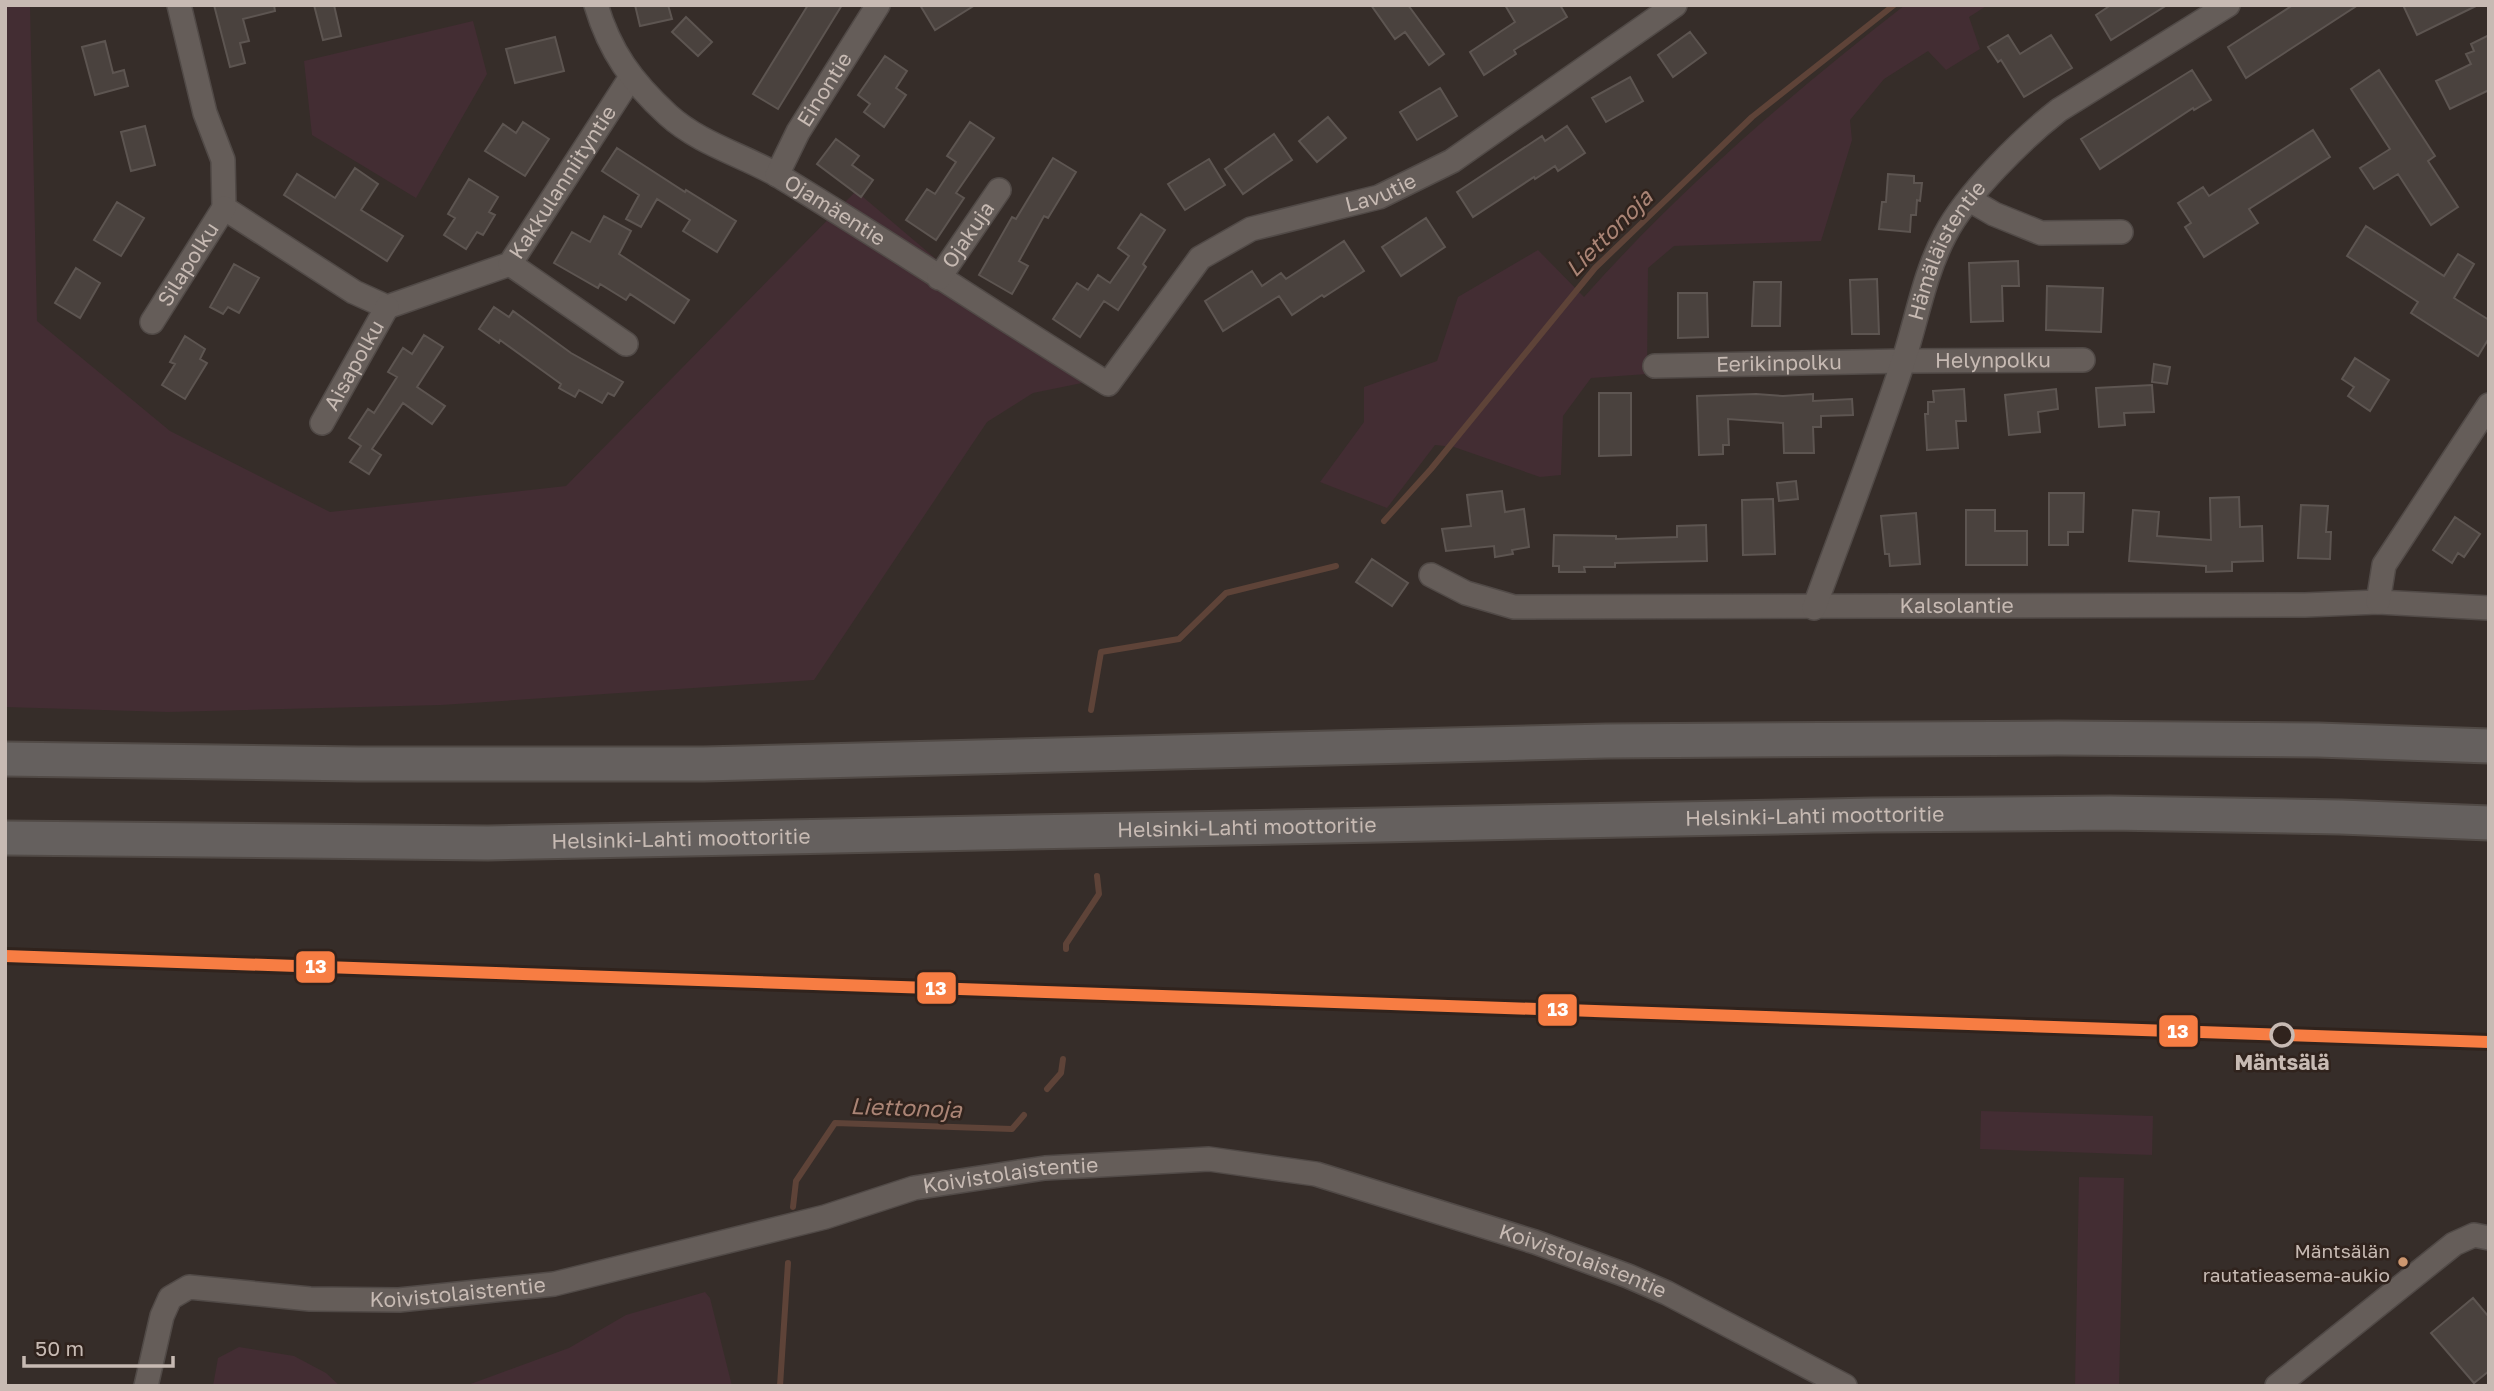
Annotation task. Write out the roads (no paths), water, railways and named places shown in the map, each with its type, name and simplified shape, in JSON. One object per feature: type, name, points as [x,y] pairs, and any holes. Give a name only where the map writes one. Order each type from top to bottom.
[{"type":"highway","points":[[5,759],[358,764],[704,764],[1606,741],[2058,738],[2318,740],[2489,746]]},
{"type":"highway","name":"Helsinki-Lahti moottoritie","points":[[5,838],[488,843],[1873,815],[2096,813],[2489,823]]},
{"type":"street","points":[[178,5],[205,113],[223,160],[224,208],[354,292],[387,307]]},
{"type":"street","name":"Ojamäentie","points":[[596,5],[611,46],[631,78],[670,117],[717,148],[777,175],[1108,384]]},
{"type":"street","name":"Einontie","points":[[777,175],[797,132],[878,5]]},
{"type":"street","name":"Lavutie","points":[[1108,384],[1200,258],[1251,229],[1379,197],[1452,161],[1675,5]]},
{"type":"street","name":"Hämäläistentie","points":[[1814,608],[1903,360],[1927,274],[1946,233],[1970,200],[2033,129],[2228,5]]},
{"type":"street","name":"Kakkulanniityntie","points":[[387,307],[510,264],[631,78]]},
{"type":"street","name":"Ojakuja","points":[[939,278],[999,190]]},
{"type":"street","points":[[1970,200],[1994,214],[2041,233],[2121,232]]},
{"type":"street","name":"Silapolku","points":[[152,322],[224,208]]},
{"type":"street","points":[[510,264],[626,344]]},
{"type":"street","name":"Aisapolku","points":[[321,423],[387,307]]},
{"type":"street","name":"Helynpolku","points":[[1903,360],[2083,360]]},
{"type":"street","name":"Eerikinpolku","points":[[1655,366],[1903,360]]},
{"type":"street","points":[[2378,602],[2384,565],[2489,405]]},
{"type":"street","name":"Kalsolantie","points":[[1431,575],[1466,593],[1514,607],[2291,606],[2378,602],[2489,608]]},
{"type":"street","name":"Koivistolaistentie","points":[[146,1386],[162,1316],[170,1298],[189,1287],[310,1299],[399,1300],[554,1284],[825,1217],[914,1188],[1045,1168],[1209,1159],[1316,1174],[1535,1241],[1667,1293],[1845,1386]]},
{"type":"street","points":[[2277,1386],[2454,1244],[2474,1235],[2489,1238]]},
{"type":"waterway","name":"Liettonoja","points":[[1384,521],[1431,469],[1595,268],[1752,117],[1894,5]]},
{"type":"waterway","name":"Liettonoja","points":[[1091,710],[1101,652],[1179,639],[1226,593],[1336,566]]},
{"type":"waterway","name":"Liettonoja","points":[[1066,949],[1066,944],[1099,894],[1097,876]]},
{"type":"waterway","name":"Liettonoja","points":[[1047,1089],[1061,1073],[1063,1059]]},
{"type":"waterway","name":"Liettonoja","points":[[793,1207],[796,1181],[835,1123],[1012,1129],[1024,1115]]},
{"type":"waterway","name":"Liettonoja","points":[[780,1386],[788,1263]]},
{"type":"place","name":"Mäntsälä","points":[[2282,1035]]},
{"type":"place","name":"Mäntsälän rautatieasema-aukio","points":[[2403,1262]]}]
